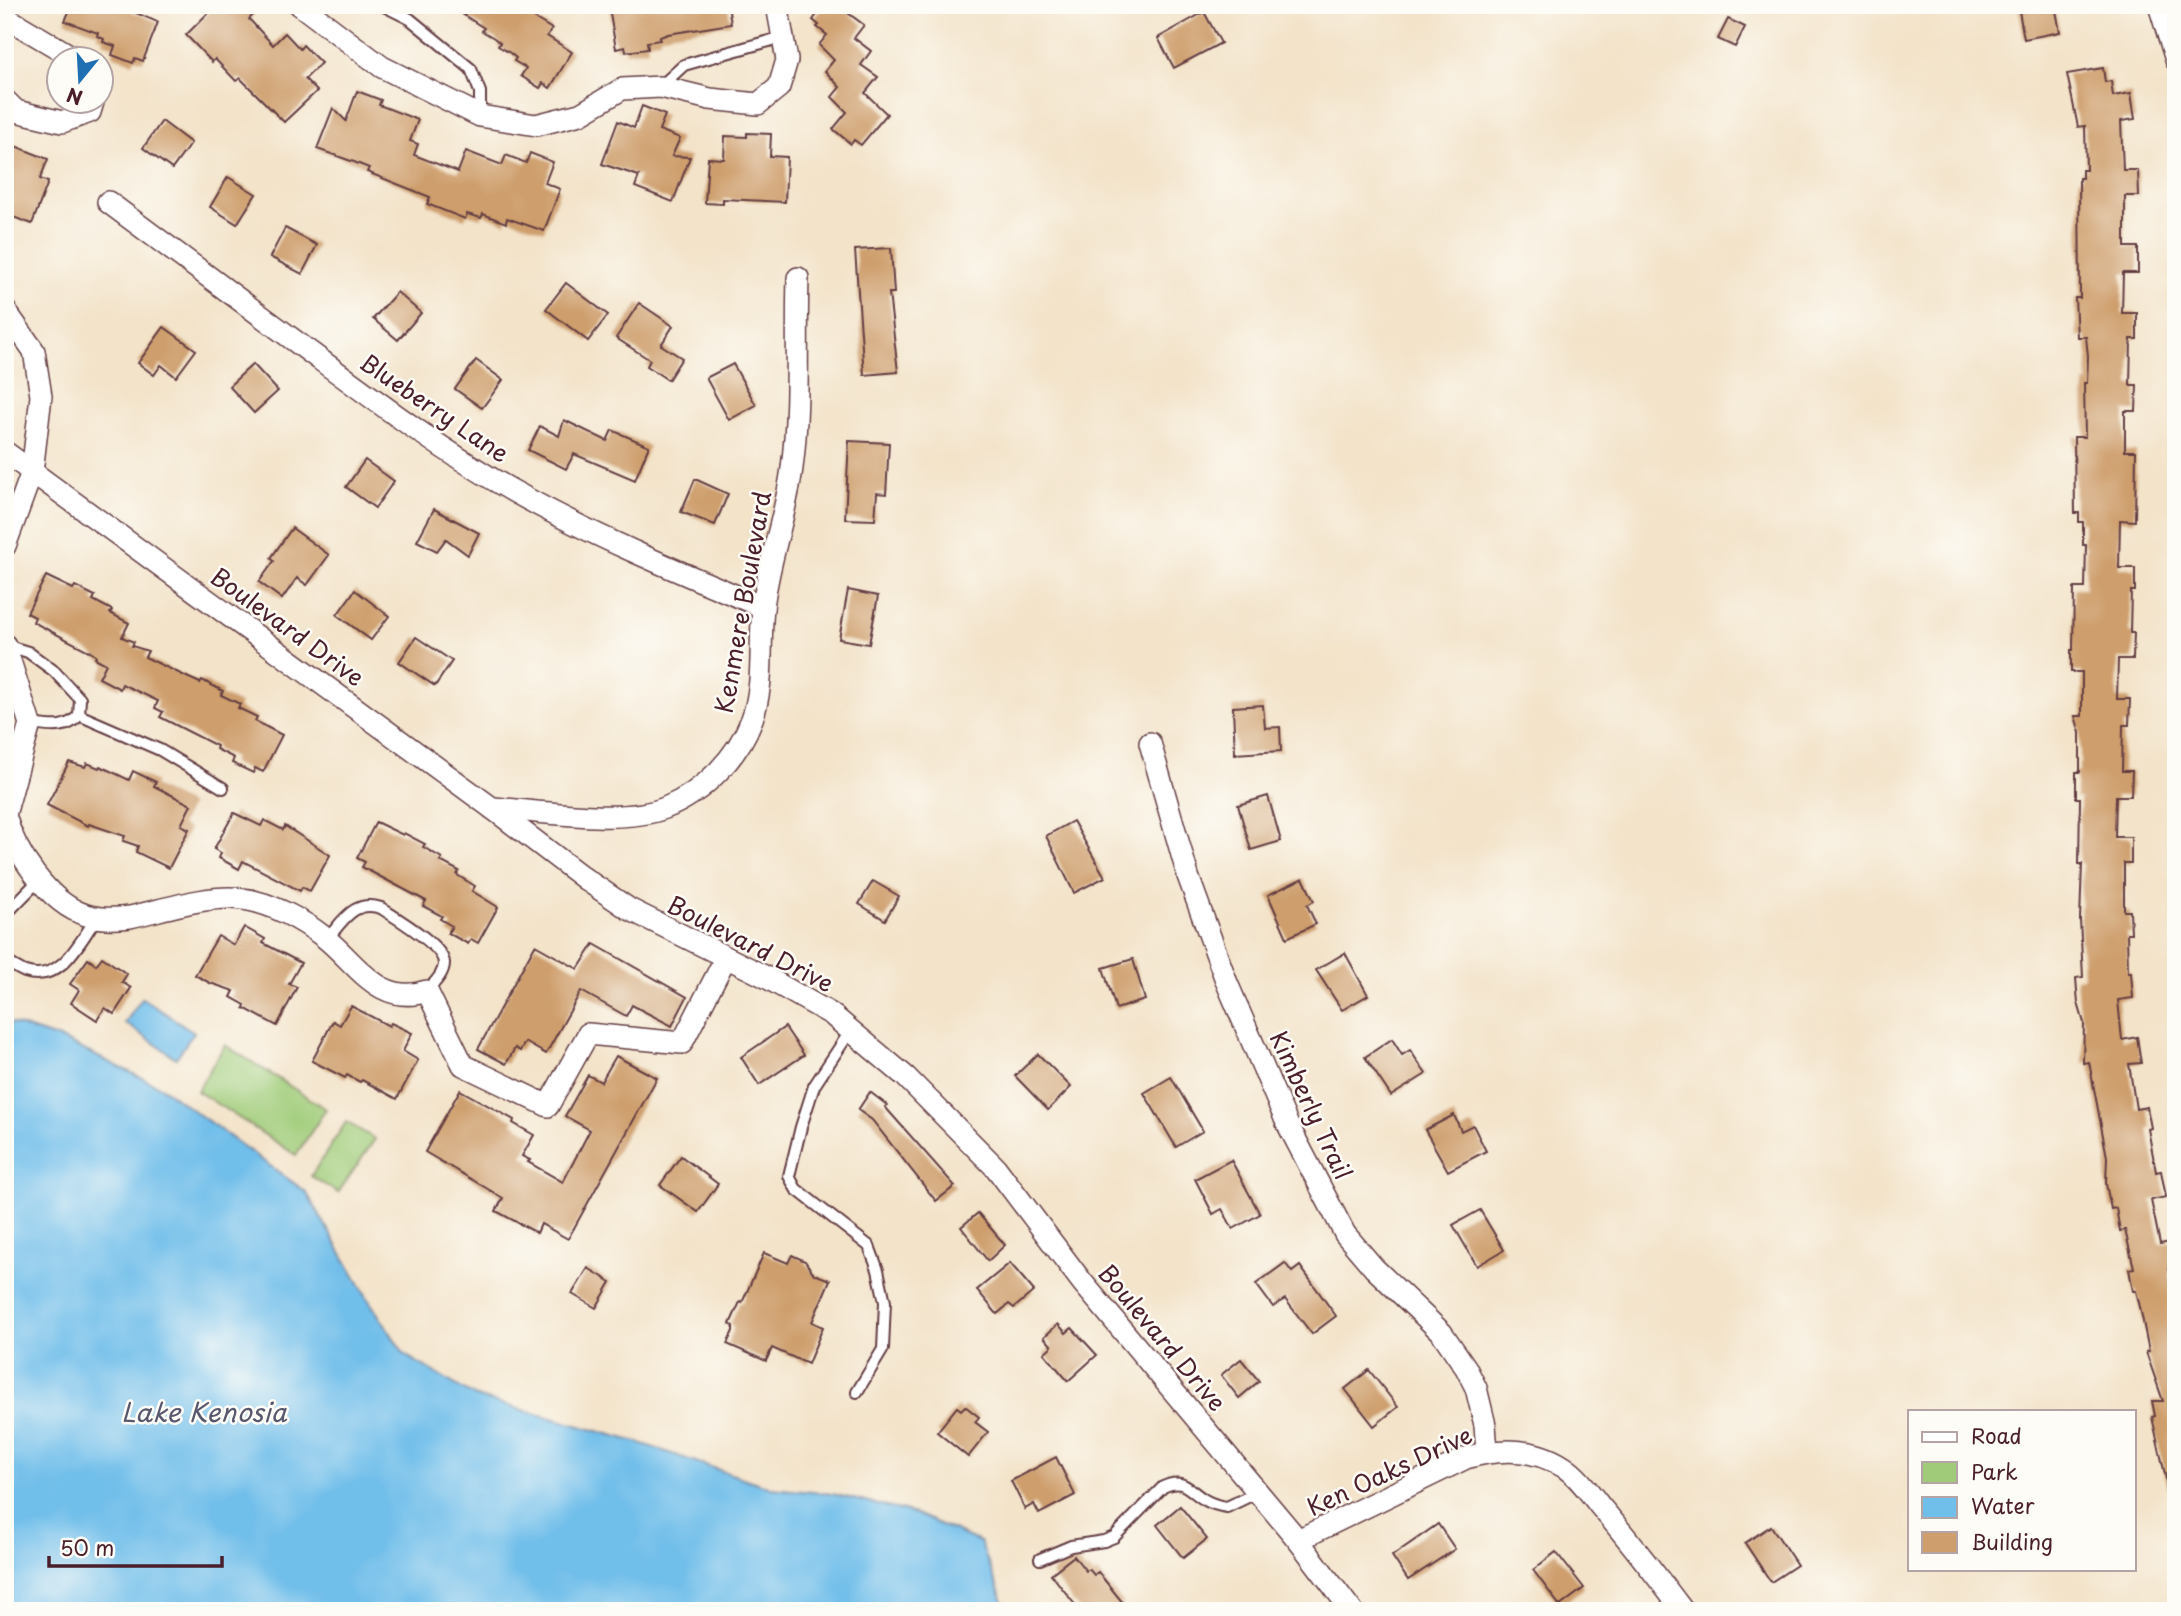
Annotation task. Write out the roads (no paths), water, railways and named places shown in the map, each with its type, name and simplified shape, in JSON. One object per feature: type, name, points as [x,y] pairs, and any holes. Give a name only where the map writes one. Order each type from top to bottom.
[{"type":"street","points":[[300,5],[383,67],[480,116],[536,125],[580,114],[622,89],[661,87],[710,99],[758,104],[779,87],[787,60],[776,5]]},
{"type":"street","points":[[2159,5],[2176,60]]},
{"type":"street","points":[[5,18],[54,46]]},
{"type":"street","points":[[5,100],[16,111],[62,122],[79,116]]},
{"type":"street","name":"Blueberry Lane","points":[[108,202],[406,424],[465,462],[515,492],[657,563],[763,607]]},
{"type":"street","name":"Kenmere Boulevard","points":[[492,808],[623,816],[648,814],[687,797],[719,770],[732,754],[752,719],[760,671],[763,607],[792,471],[798,278]]},
{"type":"street","points":[[5,310],[34,351],[41,396],[32,472],[5,546]]},
{"type":"street","name":"Boulevard Drive","points":[[5,452],[585,879],[629,909],[794,992],[831,1014],[906,1077],[979,1149],[1083,1282],[1258,1492],[1352,1611]]},
{"type":"street","points":[[5,645],[30,724],[5,815],[12,836],[39,880],[67,905],[84,914],[97,917],[130,917],[220,897],[243,899],[291,917],[327,939],[376,985],[388,992],[408,996],[427,991],[463,1065],[548,1106],[588,1034],[682,1043],[725,959]]},
{"type":"street","name":"Kimberly Trail","points":[[1150,743],[1188,876],[1227,983],[1287,1123],[1345,1234],[1374,1268],[1443,1333],[1466,1368],[1476,1388],[1485,1425],[1487,1452]]},
{"type":"street","name":"Ken Oaks Drive","points":[[1298,1541],[1454,1464],[1487,1452],[1521,1451],[1564,1467],[1577,1478],[1683,1611]]},
{"type":"lane","points":[[382,5],[410,19],[471,69],[480,92],[480,116]]},
{"type":"lane","points":[[661,87],[684,65],[783,37]]},
{"type":"lane","points":[[5,645],[28,652],[59,676],[80,699],[79,715],[69,724],[30,724]]},
{"type":"lane","points":[[79,715],[160,750],[223,788]]},
{"type":"lane","points":[[5,915],[39,880]]},
{"type":"lane","points":[[327,939],[352,910],[371,905],[381,908],[439,949],[444,963],[443,969],[427,991]]},
{"type":"lane","points":[[5,961],[25,972],[53,971],[69,957],[97,917]]},
{"type":"lane","points":[[851,1030],[814,1086],[789,1176],[796,1189],[869,1246],[878,1270],[885,1302],[883,1349],[857,1392]]},
{"type":"lane","points":[[1040,1559],[1071,1546],[1104,1541],[1114,1536],[1163,1487],[1173,1482],[1181,1483],[1205,1500],[1227,1507],[1258,1492]]},
{"type":"water","points":[[142,998],[194,1032],[176,1058],[125,1023]]},
{"type":"water","name":"Lake Kenosia","points":[[5,1021],[63,1040],[161,1087],[306,1192],[370,1302],[405,1355],[476,1397],[637,1442],[772,1488],[833,1494],[916,1514],[980,1542],[1007,1611],[5,1611]]}]
